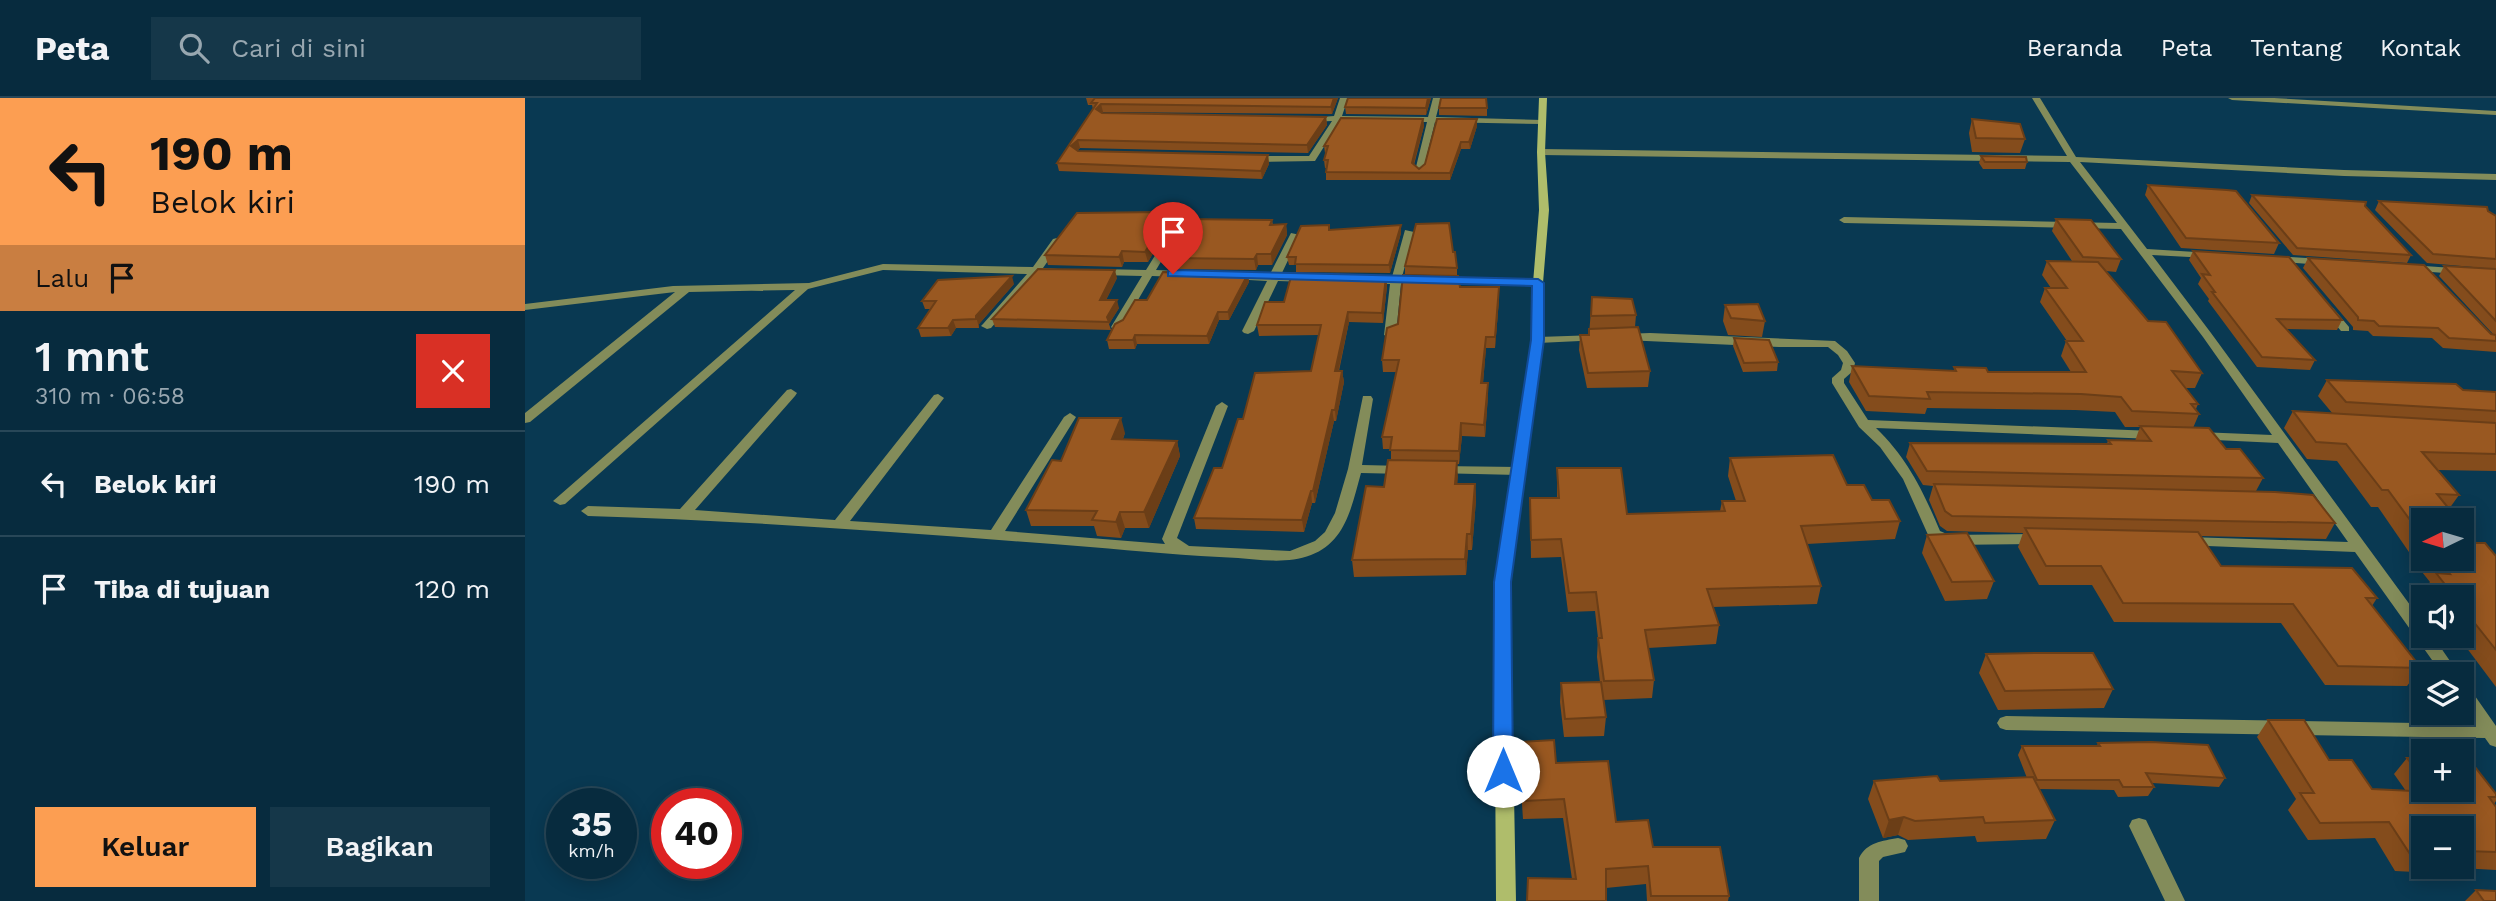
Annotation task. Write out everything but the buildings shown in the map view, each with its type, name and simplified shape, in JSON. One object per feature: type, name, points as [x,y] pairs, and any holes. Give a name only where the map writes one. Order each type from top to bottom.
[{"type":"street","points":[[1233,158],[1313,159],[1344,98]]},
{"type":"street","points":[[1419,171],[1437,98]]},
{"type":"street","points":[[1506,901],[1502,582],[1538,340],[1538,283],[1544,210],[1541,152],[1543,98]]},
{"type":"street","points":[[2036,98],[2073,159],[2275,422],[2319,502],[2358,547],[2442,662]]},
{"type":"street","points":[[2232,98],[2496,113]]},
{"type":"street","points":[[1302,120],[1542,126]]},
{"type":"street","points":[[1541,152],[2073,159],[2344,173],[2496,177]]},
{"type":"street","points":[[1845,220],[2123,226]]},
{"type":"street","points":[[987,326],[1036,270],[1067,229]]},
{"type":"street","points":[[1117,327],[1175,230]]},
{"type":"street","points":[[1390,335],[1396,281],[1409,232]]},
{"type":"street","points":[[1248,331],[1295,235]]},
{"type":"street","points":[[2279,249],[2296,270]]},
{"type":"street","points":[[2145,251],[2223,256]]},
{"type":"street","points":[[2262,258],[2329,262]]},
{"type":"street","points":[[2414,259],[2433,279]]},
{"type":"street","points":[[525,307],[686,289],[804,286],[883,267],[1064,271]]},
{"type":"street","points":[[2396,267],[2496,274]]},
{"type":"street","points":[[1092,271],[1198,275]]},
{"type":"street","points":[[1223,276],[1328,279]]},
{"type":"street","points":[[1355,280],[1538,283]]},
{"type":"street","points":[[560,501],[804,286]]},
{"type":"street","points":[[525,419],[686,289]]},
{"type":"street","points":[[2321,299],[2345,329]]},
{"type":"street","points":[[1538,340],[1664,336],[1793,345],[1831,343],[1843,353],[1849,363],[1847,371],[1838,378],[1838,383],[1864,424],[1893,454],[1923,493],[1932,531],[1943,539],[2053,539]]},
{"type":"street","points":[[684,514],[791,393]]},
{"type":"street","points":[[839,525],[938,398]]},
{"type":"street","points":[[588,510],[684,514],[1187,551],[1290,556],[1307,553],[1325,544],[1337,530],[1355,469],[1367,399]]},
{"type":"street","points":[[1187,551],[1175,546],[1169,539],[1222,406]]},
{"type":"street","points":[[995,535],[1070,417]]},
{"type":"street","points":[[1864,424],[2282,439]]},
{"type":"street","points":[[1355,469],[1518,471]]},
{"type":"street","points":[[2170,541],[2358,547]]},
{"type":"street","points":[[2474,708],[2493,735]]},
{"type":"street","points":[[2006,723],[2493,735]]},
{"type":"street","points":[[2139,826],[2175,901]]},
{"type":"street","points":[[1869,901],[1869,858],[1878,850],[1898,846]]},
{"type":"route","points":[[1173,274],[1538,283],[1538,340],[1502,582],[1503,771]]}]
